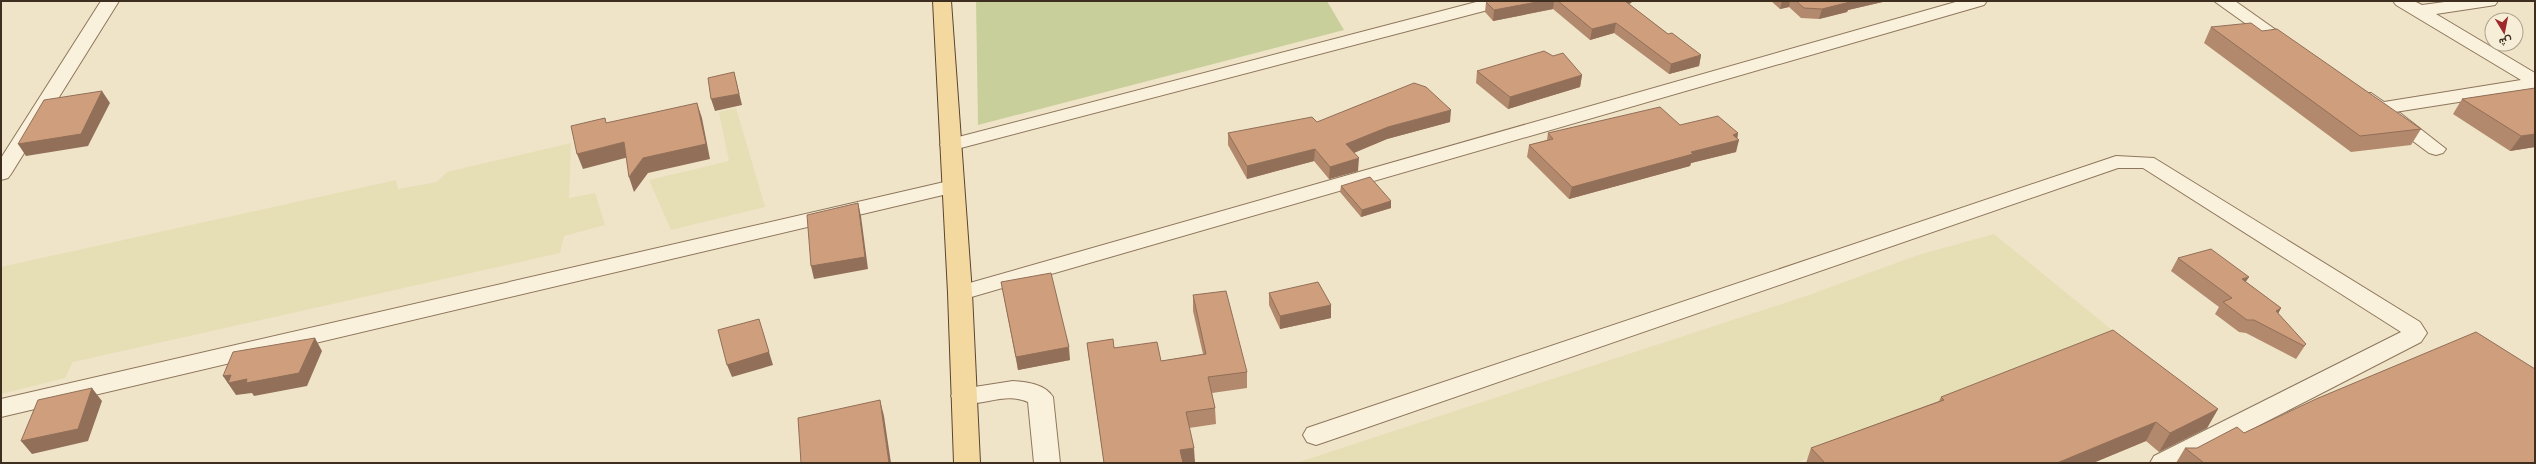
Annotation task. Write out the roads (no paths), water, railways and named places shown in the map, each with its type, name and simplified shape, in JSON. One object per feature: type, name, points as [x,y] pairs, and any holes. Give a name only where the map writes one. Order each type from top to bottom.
[{"type":"main road","points":[[942,1],[960,293],[967,463]]},
{"type":"street","points":[[1,174],[110,1]]},
{"type":"street","points":[[950,145],[1501,1]]},
{"type":"street","points":[[960,293],[1978,1]]},
{"type":"street","points":[[2223,1],[2308,59]]},
{"type":"street","points":[[2402,1],[2535,82]]},
{"type":"street","points":[[2420,11],[2489,1]]},
{"type":"street","points":[[2381,108],[2535,82]]},
{"type":"street","points":[[2348,86],[2381,108],[2436,149]]},
{"type":"street","points":[[1316,435],[2116,162],[2147,162],[2412,328],[2415,333],[2413,336],[2163,463]]},
{"type":"street","points":[[1,408],[953,186]]},
{"type":"street","points":[[964,396],[1008,390],[1029,391],[1040,397],[1048,463]]}]
